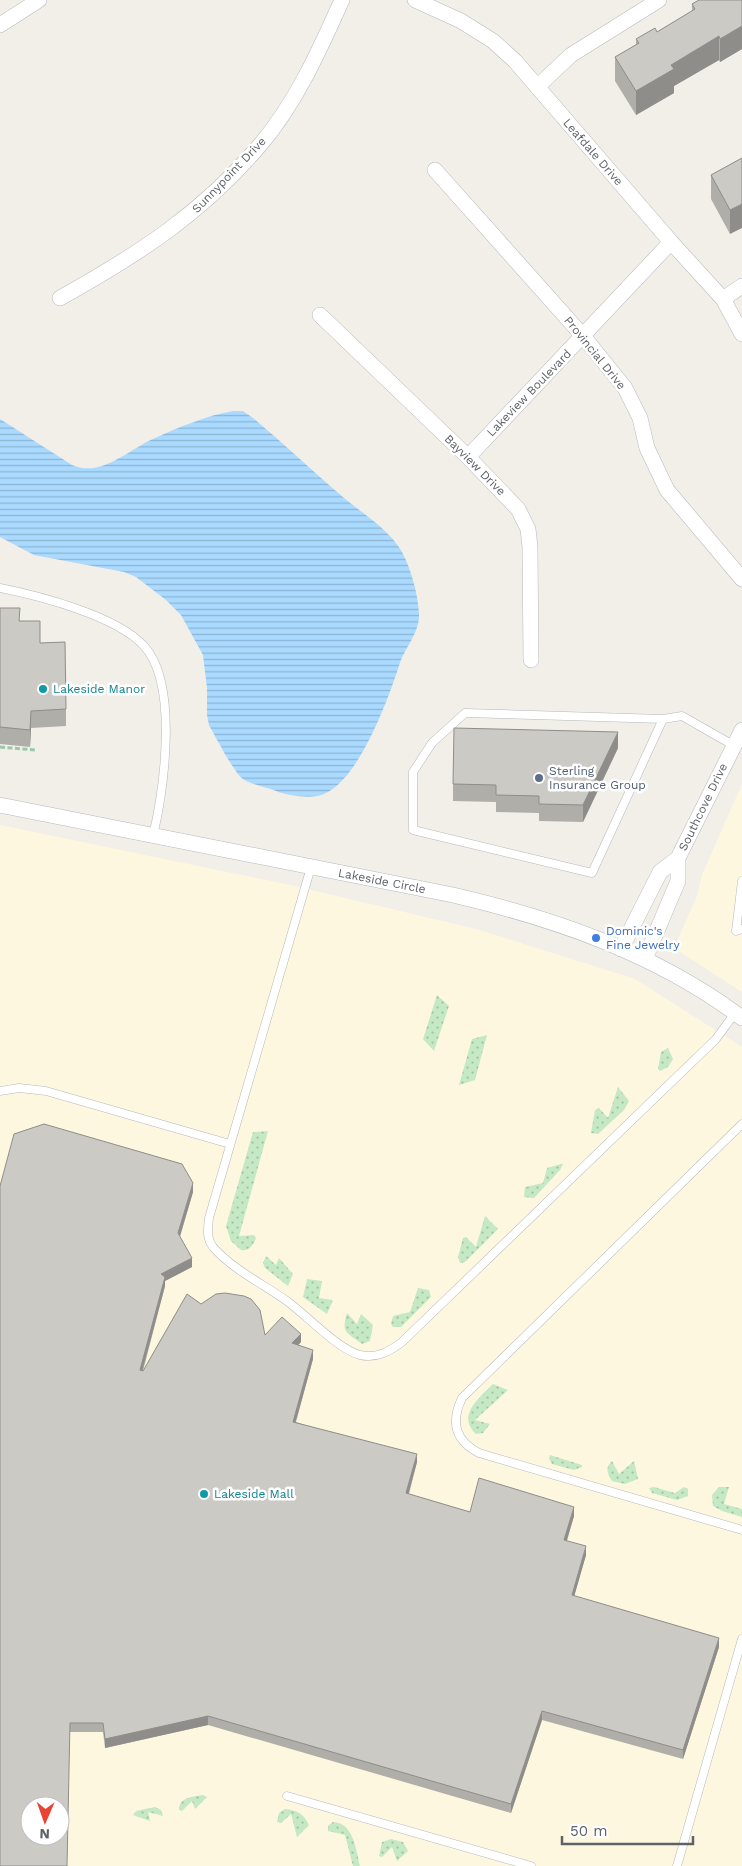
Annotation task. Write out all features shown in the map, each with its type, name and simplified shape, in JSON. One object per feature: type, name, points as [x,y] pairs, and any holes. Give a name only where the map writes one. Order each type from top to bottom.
[{"type":"street","points":[[0,25],[38,0]]},
{"type":"street","name":"Sunnypoint Drive","points":[[60,298],[122,264],[195,211],[261,144],[292,99],[324,40],[342,0]]},
{"type":"street","name":"Leafdale Drive","points":[[415,0],[461,21],[493,41],[515,61],[670,242],[723,298],[742,334]]},
{"type":"street","points":[[537,87],[570,55],[659,0]]},
{"type":"street","name":"Provincial Drive","points":[[435,170],[583,336],[625,388],[640,418],[646,448],[668,490],[742,579]]},
{"type":"street","name":"Lakeview Boulevard","points":[[468,457],[670,242]]},
{"type":"street","points":[[723,298],[742,286]]},
{"type":"street","name":"Bayview Drive","points":[[320,315],[468,457],[518,509],[528,529],[530,547],[531,660]]},
{"type":"street","name":"Southcove Drive","points":[[645,959],[678,881],[678,858],[742,730]]},
{"type":"street","name":"Lakeside Circle","points":[[0,805],[500,906],[549,920],[645,959],[739,1016]]},
{"type":"street","name":"Southcove Drive","points":[[621,949],[660,872],[678,858]]},
{"type":"lane","points":[[0,588],[103,619],[126,630],[145,646],[157,670],[164,702],[166,724],[164,769],[154,836]]},
{"type":"lane","points":[[663,718],[592,873],[413,830],[413,772],[432,742],[464,713],[663,718],[682,716],[733,745]]},
{"type":"lane","points":[[311,867],[209,1218],[208,1239],[213,1247],[351,1351],[361,1355],[382,1354],[402,1342],[739,1016]]},
{"type":"lane","points":[[742,881],[736,931],[742,929]]},
{"type":"lane","points":[[0,1091],[19,1088],[46,1091],[230,1144]]},
{"type":"lane","points":[[742,1124],[462,1398],[455,1416],[457,1434],[462,1441],[479,1454],[742,1530]]},
{"type":"lane","points":[[677,1866],[742,1640]]},
{"type":"lane","points":[[287,1796],[531,1866]]},
{"type":"path","points":[[0,747],[35,750]]},
{"type":"shaded area","points":[[742,784],[742,992],[674,948],[697,896],[702,875]]},
{"type":"shaded area","name":"Lakeside Mall","points":[[0,825],[290,885],[476,929],[635,979],[742,1047],[742,1866],[0,1866]]},
{"type":"green space","points":[[437,995],[449,1006],[434,1051],[423,1039]]},
{"type":"green space","points":[[487,1035],[475,1080],[459,1085],[472,1039]]},
{"type":"green space","points":[[668,1048],[673,1059],[668,1067],[660,1071],[658,1069],[661,1052]]},
{"type":"green space","points":[[618,1087],[629,1101],[624,1110],[598,1134],[591,1133],[595,1110],[599,1108],[608,1118]]},
{"type":"green space","points":[[268,1131],[239,1236],[254,1235],[256,1238],[250,1247],[246,1250],[241,1250],[231,1241],[226,1226],[253,1132]]},
{"type":"green space","points":[[563,1164],[560,1170],[534,1198],[524,1197],[525,1187],[543,1183],[547,1168]]},
{"type":"green space","points":[[485,1216],[498,1229],[465,1262],[460,1263],[458,1257],[463,1238],[466,1237],[476,1247]]},
{"type":"green space","points":[[266,1256],[276,1265],[279,1258],[293,1274],[288,1286],[265,1268],[263,1263]]},
{"type":"green space","points":[[307,1279],[322,1281],[319,1298],[333,1300],[327,1314],[303,1297]]},
{"type":"green space","points":[[418,1288],[429,1290],[431,1297],[401,1327],[393,1327],[391,1324],[393,1316],[410,1312]]},
{"type":"green space","points":[[347,1313],[357,1324],[361,1314],[373,1325],[370,1341],[362,1344],[346,1332]]},
{"type":"green space","points":[[493,1384],[508,1390],[475,1420],[490,1424],[483,1433],[476,1434],[470,1427],[469,1413],[472,1407]]},
{"type":"green space","points":[[550,1455],[582,1465],[582,1467],[574,1470],[552,1464],[549,1459]]},
{"type":"green space","points":[[612,1461],[619,1474],[634,1461],[638,1479],[625,1484],[612,1481],[609,1476],[608,1466]]},
{"type":"green space","points":[[654,1487],[675,1493],[684,1487],[688,1489],[688,1496],[677,1500],[652,1493],[649,1488]]},
{"type":"green space","points":[[719,1487],[729,1487],[724,1504],[742,1509],[742,1517],[713,1506],[712,1495]]},
{"type":"green space","points":[[203,1795],[207,1797],[195,1809],[192,1801],[182,1811],[179,1810],[181,1802],[184,1800]]},
{"type":"green space","points":[[155,1807],[161,1810],[163,1816],[148,1812],[150,1821],[133,1815],[136,1811]]},
{"type":"green space","points":[[285,1809],[300,1813],[309,1825],[297,1837],[291,1814],[281,1823],[277,1822],[279,1813]]},
{"type":"green space","points":[[333,1822],[346,1827],[350,1832],[360,1866],[353,1866],[345,1835],[328,1831],[328,1826]]},
{"type":"green space","points":[[391,1839],[403,1842],[408,1851],[397,1861],[392,1847],[382,1857],[379,1856],[382,1842]]},
{"type":"water","points":[[233,411],[243,411],[253,418],[332,488],[383,529],[402,552],[416,590],[419,621],[401,659],[379,720],[357,761],[345,778],[331,790],[317,796],[285,794],[251,783],[239,776],[209,725],[203,655],[181,615],[166,600],[136,577],[124,572],[34,555],[0,537],[0,419],[72,465],[93,468],[114,461],[153,439],[182,426]]},
{"type":"building","points":[[699,0],[742,0],[742,26],[720,39],[719,36],[671,65],[674,69],[636,91],[615,57],[639,43],[636,39],[655,28],[657,32],[695,9],[692,4]]},
{"type":"building","points":[[742,158],[742,204],[730,210],[711,175]]},
{"type":"building","name":"Lakeside Manor","points":[[0,608],[20,608],[19,621],[40,621],[40,643],[65,642],[66,709],[31,711],[30,730],[0,727]]},
{"type":"building","points":[[454,728],[618,732],[583,805],[539,804],[539,796],[496,795],[496,785],[453,784]]},
{"type":"building","name":"Lakeside Mall","points":[[44,1124],[182,1164],[193,1183],[178,1233],[192,1258],[161,1274],[165,1277],[140,1370],[143,1371],[187,1294],[201,1304],[216,1294],[225,1293],[244,1296],[251,1299],[260,1310],[265,1335],[282,1317],[301,1334],[292,1343],[313,1350],[293,1422],[417,1454],[406,1493],[470,1512],[479,1478],[574,1507],[564,1540],[586,1546],[572,1595],[719,1638],[683,1750],[542,1711],[511,1804],[208,1716],[105,1739],[103,1723],[70,1723],[68,1796],[20,1796],[20,1846],[67,1846],[67,1866],[0,1866],[0,1186],[14,1134]]},
{"type":"place","name":"Lakeside Manor","points":[[43,689]]},
{"type":"place","name":"Sterling Insurance Group","points":[[539,778]]},
{"type":"place","name":"Dominic's Fine Jewelry","points":[[596,938]]},
{"type":"place","name":"Lakeside Mall","points":[[204,1494]]}]
